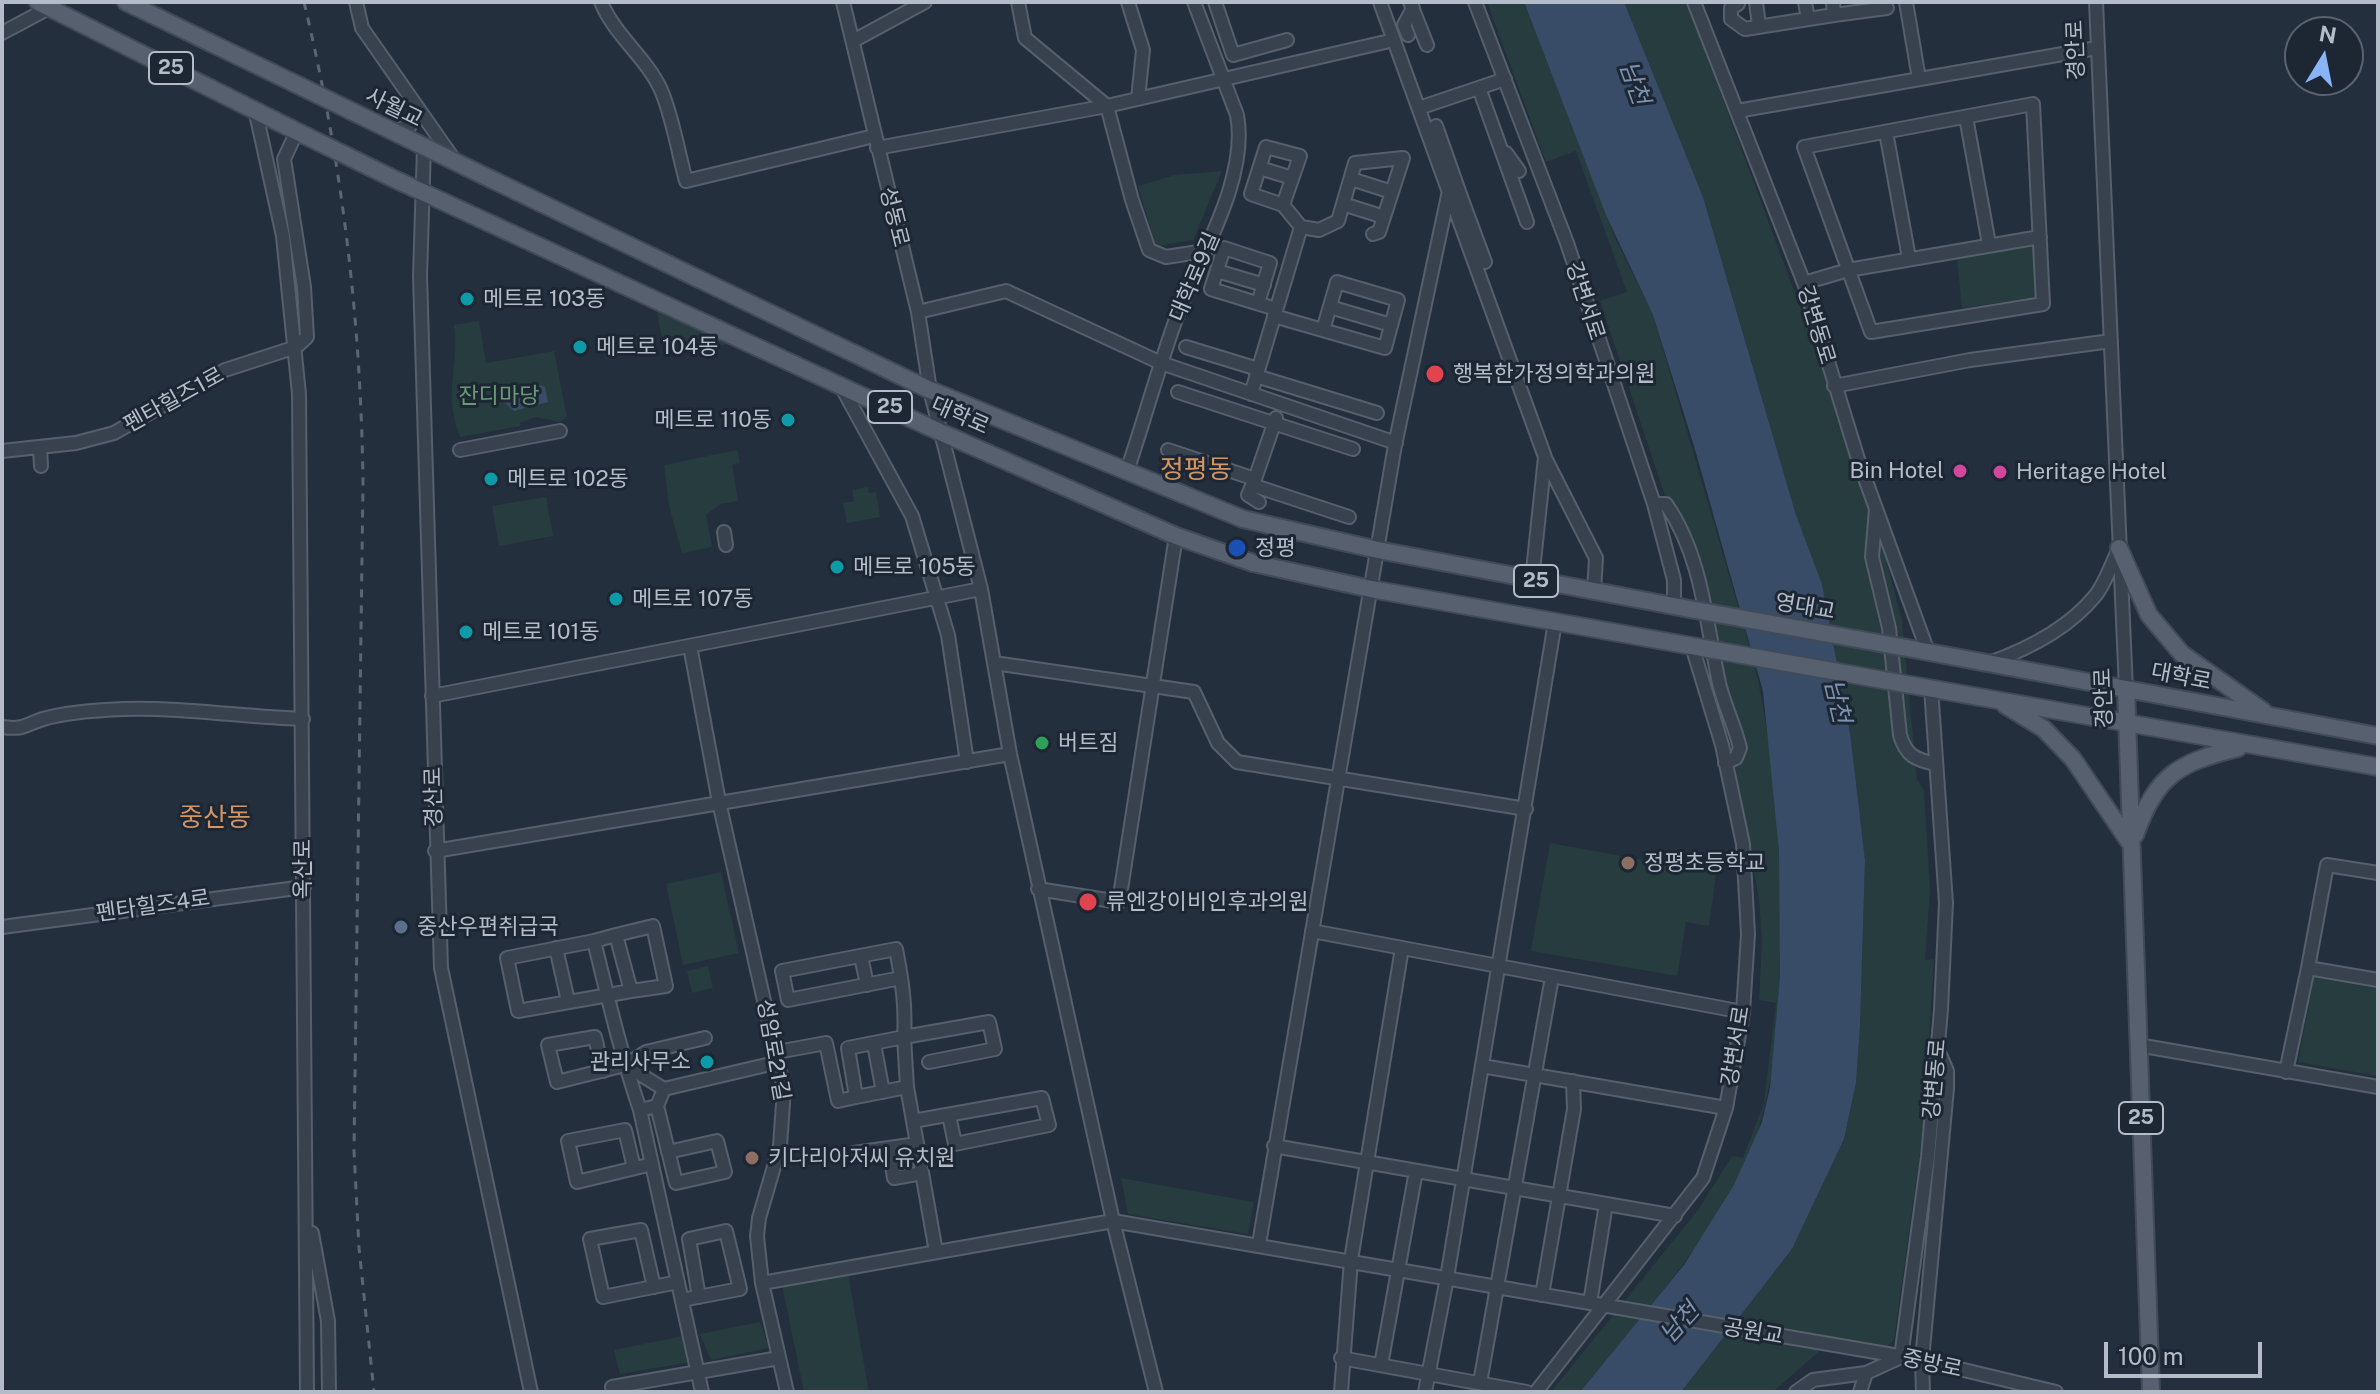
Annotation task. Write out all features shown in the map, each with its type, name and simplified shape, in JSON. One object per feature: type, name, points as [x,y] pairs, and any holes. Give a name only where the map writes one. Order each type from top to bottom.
[{"type":"main road","name":"사월교","points":[[126,2],[462,166]]},
{"type":"main road","name":"25","points":[[44,5],[420,193]]},
{"type":"main road","name":"대학로","points":[[462,166],[930,390],[1243,519],[1378,550],[1695,610]]},
{"type":"main road","name":"대학로","points":[[420,193],[940,432],[1176,536],[1253,563],[1371,589],[1698,647]]},
{"type":"main road","points":[[2119,548],[2149,615],[2182,654],[2271,716]]},
{"type":"main road","name":"영대교","points":[[1695,610],[1928,652]]},
{"type":"main road","points":[[1698,647],[2378,767]]},
{"type":"main road","name":"대학로","points":[[1928,652],[2378,736]]},
{"type":"main road","name":"경안로","points":[[2126,689],[2151,1392]]},
{"type":"main road","points":[[1997,700],[2044,729],[2073,759],[2131,844]]},
{"type":"main road","points":[[2131,844],[2148,800],[2171,774],[2203,756],[2248,746]]},
{"type":"street","points":[[356,2],[362,28],[417,109],[462,166]]},
{"type":"street","points":[[601,2],[616,33],[646,66],[661,90],[686,181],[876,142],[1107,106],[1223,82],[1394,40]]},
{"type":"street","name":"성동로","points":[[843,2],[918,312],[930,390],[981,589],[1038,889],[1113,1221],[1156,1392]]},
{"type":"street","points":[[853,41],[925,2]]},
{"type":"street","points":[[1018,2],[1025,38],[1107,106],[1149,250],[1166,257],[1205,251]]},
{"type":"street","points":[[1128,2],[1143,50],[1138,99]]},
{"type":"street","name":"대학로9길","points":[[1127,471],[1161,363],[1205,251],[1237,157],[1237,115],[1194,2]]},
{"type":"street","points":[[1215,2],[1233,55],[1287,40]]},
{"type":"street","points":[[1380,2],[1453,193],[1545,457],[1596,558],[1594,591]]},
{"type":"street","name":"강변서로","points":[[1475,2],[1567,243],[1654,504],[1674,580],[1674,606]]},
{"type":"street","name":"강변동로","points":[[1694,2],[1804,283],[1834,386],[1928,652]]},
{"type":"street","points":[[1756,2],[1759,26]]},
{"type":"street","points":[[1805,2],[1808,19]]},
{"type":"street","points":[[1906,2],[1919,79]]},
{"type":"street","name":"경안로","points":[[2096,2],[2126,689]]},
{"type":"street","points":[[1738,4],[1731,8],[1731,19],[1745,29],[1808,19],[1834,9],[1887,8]]},
{"type":"street","points":[[2,33],[44,5]]},
{"type":"street","points":[[1408,35],[1404,25],[1411,5]]},
{"type":"street","points":[[1411,5],[1427,45]]},
{"type":"street","points":[[1737,111],[2097,48]]},
{"type":"street","points":[[1419,108],[1505,79]]},
{"type":"street","points":[[1479,88],[1527,222]]},
{"type":"street","points":[[2033,104],[2043,304],[1871,332],[1804,147],[1966,117],[2033,104]]},
{"type":"street","points":[[255,109],[283,236],[296,347]]},
{"type":"street","points":[[392,131],[410,126],[417,109]]},
{"type":"street","points":[[1966,117],[1989,244]]},
{"type":"street","points":[[1436,126],[1453,193],[1485,262]]},
{"type":"street","points":[[1886,132],[1909,258]]},
{"type":"street","points":[[296,347],[307,337],[304,287],[284,159],[300,133]]},
{"type":"street","name":"경산로","points":[[424,147],[420,193],[435,851],[441,968],[531,1392]]},
{"type":"street","points":[[1283,205],[1300,156],[1266,147],[1251,194],[1283,205],[1301,227],[1319,230],[1338,221],[1355,163],[1403,158],[1379,232],[1373,234]]},
{"type":"street","points":[[1501,148],[1519,171]]},
{"type":"street","points":[[1260,168],[1292,178]]},
{"type":"street","points":[[1351,179],[1392,192]]},
{"type":"street","points":[[1259,1244],[1396,443],[1453,193]]},
{"type":"street","points":[[1343,204],[1384,217]]},
{"type":"street","points":[[1251,394],[1301,227]]},
{"type":"street","points":[[1804,283],[1848,270],[1909,258],[2040,237]]},
{"type":"street","points":[[1258,303],[1270,263],[1224,248],[1211,289],[1258,303],[1323,330],[1385,348],[1398,300],[1337,282],[1323,330]]},
{"type":"street","points":[[1217,271],[1265,280],[1285,280]]},
{"type":"street","points":[[918,312],[1006,291],[1161,363],[1396,443]]},
{"type":"street","points":[[1330,307],[1391,325]]},
{"type":"street","points":[[1834,386],[1970,360],[2111,341]]},
{"type":"street","name":"펜타힐즈1로","points":[[2,451],[40,448],[114,433],[225,370],[296,347]]},
{"type":"street","name":"옥산로","points":[[296,347],[303,719],[307,1392]]},
{"type":"street","points":[[1186,347],[1377,413]]},
{"type":"street","points":[[839,383],[898,497],[936,597],[948,635],[967,762]]},
{"type":"street","points":[[1178,392],[1353,449]]},
{"type":"street","points":[[1259,502],[1248,495],[1280,404]]},
{"type":"street","points":[[460,450],[560,431]]},
{"type":"street","points":[[40,448],[41,466]]},
{"type":"street","points":[[1168,450],[1255,479]]},
{"type":"street","points":[[1532,580],[1545,457]]},
{"type":"street","points":[[1255,479],[1255,486],[1349,517]]},
{"type":"street","points":[[1654,504],[1666,504],[1676,517],[1699,579],[1720,687],[1740,748],[1736,758],[1725,763]]},
{"type":"street","points":[[1876,509],[1872,557],[1889,628],[1900,735],[1904,750],[1911,757],[1936,764]]},
{"type":"street","points":[[1038,889],[1119,902],[1176,536]]},
{"type":"street","points":[[1988,663],[2024,650],[2062,627],[2096,595],[2119,548]]},
{"type":"street","points":[[432,696],[981,589]]},
{"type":"street","points":[[1425,1392],[1447,1278],[1555,622]]},
{"type":"street","name":"성암로21길","points":[[690,646],[719,802],[778,1057],[785,1109],[777,1160],[759,1218],[757,1255],[787,1392]]},
{"type":"street","name":"강변서로","points":[[1536,1392],[1597,1305],[1675,1216],[1703,1178],[1726,1108],[1743,1012],[1748,934],[1743,844],[1698,647]]},
{"type":"street","points":[[994,663],[1194,692],[1218,743],[1237,762],[1526,809]]},
{"type":"street","name":"강변동로","points":[[1901,1357],[1928,1157],[1946,903],[1931,688]]},
{"type":"street","points":[[2,727],[21,729],[43,719],[121,709],[185,710],[228,716],[303,719]]},
{"type":"street","points":[[435,851],[1010,754]]},
{"type":"street","points":[[2286,1072],[2327,865],[2378,873]]},
{"type":"street","name":"펜타힐즈4로","points":[[2,927],[304,887]]},
{"type":"street","points":[[653,926],[666,986],[607,993],[518,1011],[507,958],[616,935],[653,926]]},
{"type":"street","points":[[1312,931],[1743,1012]]},
{"type":"street","points":[[616,935],[631,991]]},
{"type":"street","points":[[594,941],[625,1065],[640,1110],[702,1392]]},
{"type":"street","points":[[556,948],[568,1001]]},
{"type":"street","points":[[1341,1392],[1341,1358],[1351,1260],[1402,948]]},
{"type":"street","points":[[901,978],[788,1000],[782,971],[896,949],[906,1001],[904,1037],[907,1087],[936,1252]]},
{"type":"street","points":[[861,956],[867,985]]},
{"type":"street","points":[[2308,968],[2378,980]]},
{"type":"street","points":[[1480,1383],[1552,977]]},
{"type":"street","points":[[856,1097],[848,1048],[989,1022],[995,1049],[929,1062]]},
{"type":"street","points":[[603,1071],[595,1037],[548,1045],[557,1082],[603,1071],[625,1065],[646,1052],[705,1038]]},
{"type":"street","points":[[625,1065],[664,1089],[826,1043],[838,1101],[907,1087]]},
{"type":"street","points":[[874,1044],[883,1092]]},
{"type":"street","points":[[2138,1045],[2378,1087]]},
{"type":"street","points":[[1923,1392],[1922,1360],[1947,1088],[1947,1071],[1937,1050]]},
{"type":"street","points":[[1482,1066],[1726,1108]]},
{"type":"street","points":[[1542,1295],[1574,1109],[1573,1081]]},
{"type":"street","points":[[664,1089],[657,1106],[668,1152],[676,1183],[725,1172],[717,1141],[668,1152]]},
{"type":"street","points":[[913,1121],[1042,1098],[1049,1125],[955,1144],[949,1115]]},
{"type":"street","points":[[640,1110],[657,1106]]},
{"type":"street","points":[[634,1168],[625,1130],[568,1141],[577,1182],[652,1164]]},
{"type":"street","points":[[854,1153],[917,1144]]},
{"type":"street","points":[[1274,1146],[1675,1216]]},
{"type":"street","points":[[889,1148],[894,1178],[922,1173]]},
{"type":"street","points":[[1381,1365],[1416,1171]]},
{"type":"street","points":[[306,1198],[328,1321],[329,1392]]},
{"type":"street","points":[[1597,1305],[1606,1204]]},
{"type":"street","name":"공원교","points":[[762,1283],[1113,1221],[1855,1349]]},
{"type":"street","points":[[654,1287],[641,1230],[590,1239],[603,1297],[654,1287],[678,1282]]},
{"type":"street","points":[[682,1300],[699,1297],[740,1289],[726,1231],[689,1239],[699,1297]]},
{"type":"street","name":"중방로","points":[[1855,1349],[1922,1360],[2056,1392]]},
{"type":"street","points":[[1796,1392],[1813,1380],[1866,1373],[1901,1357]]},
{"type":"street","points":[[613,1392],[612,1387],[779,1358]]},
{"type":"street","points":[[1341,1358],[1527,1392]]},
{"type":"street","points":[[1860,1392],[1866,1373]]},
{"type":"green space","points":[[1487,2],[1524,2],[1615,238],[1653,315],[1753,657],[1764,713],[1780,848],[1781,994],[1773,1063],[1760,1125],[1739,1178],[1704,1235],[1580,1392],[1551,1392],[1698,1210],[1732,1156],[1743,1158],[1764,1103],[1776,1003],[1759,1000],[1762,941],[1759,899],[1729,733],[1687,562],[1600,301],[1627,292],[1576,151],[1546,162]]},
{"type":"green space","points":[[1624,2],[1687,2],[1829,385],[1883,549],[1902,620],[1917,780],[1924,790],[1930,890],[1925,960],[1934,959],[1923,1132],[1894,1340],[1885,1349],[1833,1339],[1773,1392],[1681,1392],[1792,1249],[1844,1139],[1856,1083],[1865,860],[1850,732],[1822,584],[1796,515],[1703,197]]},
{"type":"green space","points":[[1222,171],[1193,240],[1156,246],[1138,186],[1175,175]]},
{"type":"green space","points":[[2034,245],[2037,297],[1962,308],[1957,258]]},
{"type":"green space","points":[[656,307],[734,343],[665,355]]},
{"type":"green space","name":"잔디마당","points":[[479,321],[486,363],[554,351],[567,417],[560,422],[536,417],[520,423],[520,426],[460,437],[452,406],[454,325]]},
{"type":"green space","points":[[639,334],[635,353],[605,359],[602,341]]},
{"type":"green space","points":[[737,450],[740,463],[732,465],[738,501],[721,504],[706,515],[712,547],[682,553],[669,506],[664,465]]},
{"type":"green space","points":[[868,487],[869,493],[876,492],[880,517],[847,523],[843,503],[854,501],[852,490]]},
{"type":"green space","points":[[546,497],[553,536],[499,546],[492,506]]},
{"type":"green space","points":[[1550,843],[1716,873],[1709,926],[1686,922],[1677,976],[1531,951]]},
{"type":"green space","points":[[721,872],[739,953],[683,965],[666,884]]},
{"type":"green space","points":[[708,966],[713,988],[692,993],[687,971]]},
{"type":"green space","points":[[2314,977],[2378,989],[2378,1076],[2298,1062]]},
{"type":"green space","points":[[1121,1178],[1254,1202],[1248,1234],[1128,1214]]},
{"type":"green space","points":[[846,1263],[869,1392],[804,1392],[780,1275]]},
{"type":"green space","points":[[760,1322],[769,1348],[711,1360],[700,1334]]},
{"type":"green space","points":[[688,1335],[697,1361],[620,1374],[614,1350]]},
{"type":"water","name":"남천","points":[[1524,2],[1624,2],[1703,197],[1796,515],[1822,584],[1850,732],[1865,860],[1856,1083],[1844,1139],[1792,1249],[1681,1392],[1580,1392],[1684,1265],[1734,1185],[1762,1122],[1770,1088],[1780,977],[1779,851],[1763,691],[1694,446],[1653,315],[1606,215]]},
{"type":"water","points":[[541,385],[545,387],[548,402],[514,411],[503,401],[506,395]]},
{"type":"railway","points":[[304,2],[339,181],[358,362],[363,484],[354,1151],[359,1248],[374,1392]]},
{"type":"place","name":"메트로 103동","points":[[467,299]]},
{"type":"place","name":"메트로 104동","points":[[580,347]]},
{"type":"place","name":"행복한가정의학과의원","points":[[1435,374]]},
{"type":"place","name":"메트로 110동","points":[[788,420]]},
{"type":"place","name":"Bin Hotel","points":[[1960,471]]},
{"type":"place","name":"Heritage Hotel","points":[[2000,472]]},
{"type":"place","name":"메트로 102동","points":[[491,479]]},
{"type":"place","name":"정평","points":[[1237,548]]},
{"type":"place","name":"메트로 105동","points":[[837,567]]},
{"type":"place","name":"메트로 107동","points":[[616,599]]},
{"type":"place","name":"메트로 101동","points":[[466,632]]},
{"type":"place","name":"버트짐","points":[[1042,743]]},
{"type":"place","name":"정평초등학교","points":[[1628,863]]},
{"type":"place","name":"류엔강이비인후과의원","points":[[1088,902]]},
{"type":"place","name":"중산우편취급국","points":[[401,927]]},
{"type":"place","name":"관리사무소","points":[[707,1062]]},
{"type":"place","name":"키다리아저씨 유치원","points":[[752,1158]]},
{"type":"district","name":"정평동","points":[[1196,470]]},
{"type":"district","name":"중산동","points":[[215,818]]}]
